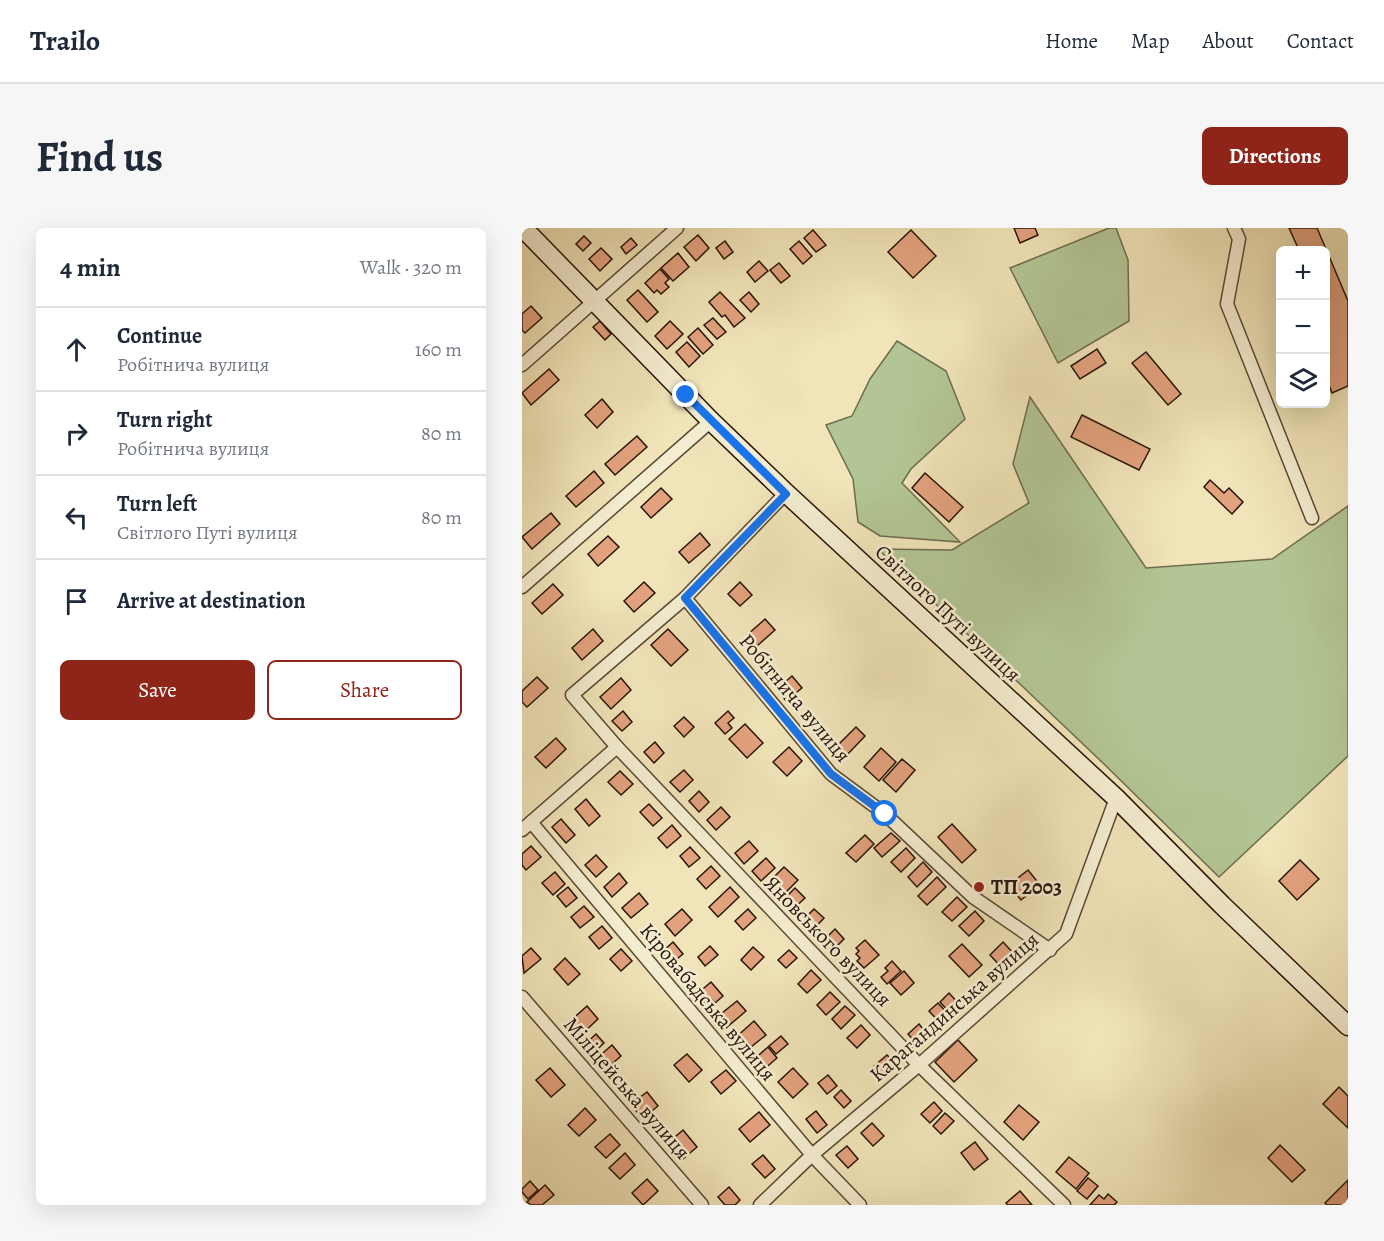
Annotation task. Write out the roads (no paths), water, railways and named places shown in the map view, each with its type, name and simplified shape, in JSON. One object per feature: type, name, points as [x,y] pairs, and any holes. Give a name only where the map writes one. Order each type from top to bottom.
[{"type":"main road","name":"Світлого Путі вулиця","points":[[523,228],[711,421],[786,494],[1116,798],[1214,897],[1348,1026]]},
{"type":"street","points":[[522,365],[677,228]]},
{"type":"street","points":[[1234,228],[1239,239],[1227,304],[1312,518]]},
{"type":"street","points":[[522,587],[711,421]]},
{"type":"street","points":[[685,598],[786,494]]},
{"type":"street","name":"Яновського вулиця","points":[[685,598],[572,695],[617,747],[919,1065],[1064,1205]]},
{"type":"street","name":"Робітнича вулиця","points":[[685,598],[831,774],[885,814],[973,897],[1050,950]]},
{"type":"street","points":[[526,826],[617,747]]},
{"type":"street","name":"Карагандинська вулиця","points":[[760,1205],[812,1155],[919,1065],[1066,934],[1116,798]]},
{"type":"street","name":"Кіровабадська вулиця","points":[[526,826],[812,1155],[860,1205]]},
{"type":"street","name":"Міліцейська вулиця","points":[[522,997],[702,1205]]},
{"type":"place","name":"ТП 2003","points":[[979,887]]}]
